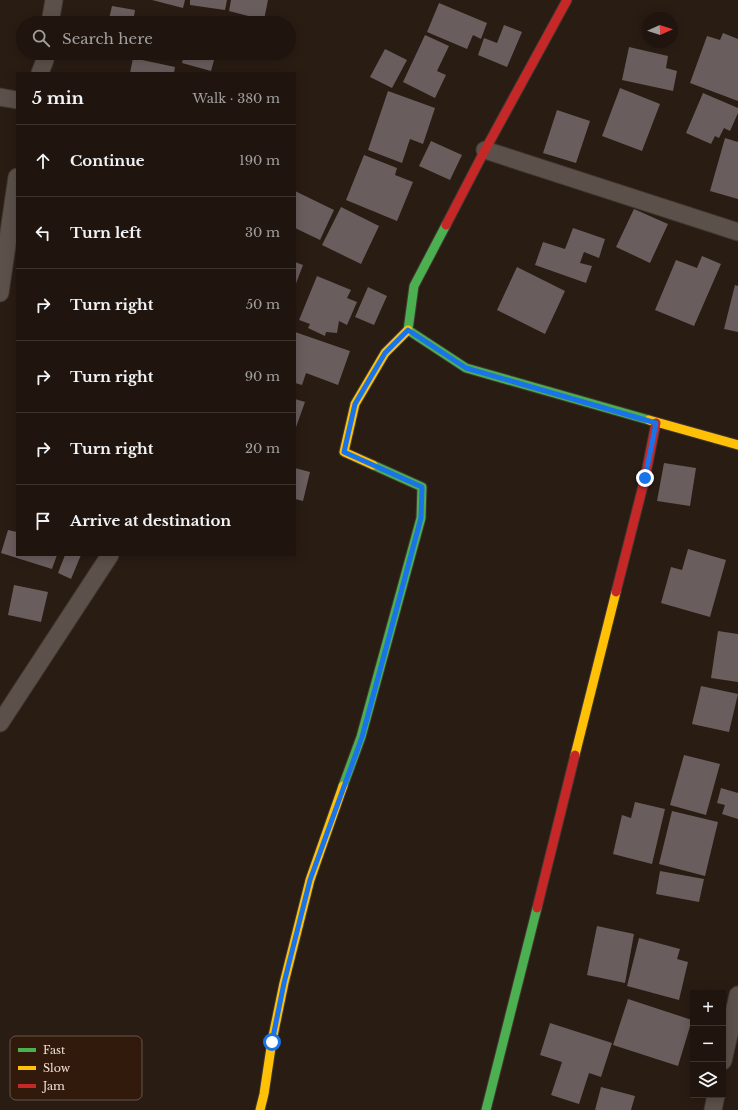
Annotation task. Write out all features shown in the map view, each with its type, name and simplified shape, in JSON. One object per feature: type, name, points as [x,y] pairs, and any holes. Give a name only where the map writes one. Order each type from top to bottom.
[{"type":"street","points":[[51,16],[54,0]]},
{"type":"street","points":[[260,1110],[284,983],[310,880],[362,737],[421,518],[422,487],[344,452],[355,404],[385,353],[408,330],[414,286],[485,150],[567,0]]},
{"type":"street","points":[[40,72],[45,60]]},
{"type":"street","points":[[0,97],[16,100]]},
{"type":"street","points":[[485,150],[738,232]]},
{"type":"street","points":[[0,293],[16,184]]},
{"type":"street","points":[[408,330],[466,368],[738,445]]},
{"type":"street","points":[[486,1110],[645,478],[656,423]]},
{"type":"street","points":[[0,723],[109,556]]},
{"type":"street","points":[[726,1048],[738,995]]},
{"type":"street","points":[[713,1110],[715,1098]]},
{"type":"building","points":[[152,0],[185,0],[183,8]]},
{"type":"building","points":[[190,0],[227,0],[225,10],[190,5]]},
{"type":"building","points":[[231,0],[268,0],[265,16],[248,16],[229,11]]},
{"type":"building","points":[[439,3],[487,23],[481,39],[473,35],[467,49],[427,32]]},
{"type":"building","points":[[112,6],[135,10],[134,16],[110,16]]},
{"type":"building","points":[[504,25],[522,32],[507,67],[478,55],[484,38],[497,43]]},
{"type":"building","points":[[723,33],[738,39],[738,101],[690,83],[707,36],[720,40]]},
{"type":"building","points":[[425,35],[449,46],[437,71],[446,75],[435,98],[403,82]]},
{"type":"building","points":[[629,47],[668,56],[666,68],[677,71],[673,91],[622,80]]},
{"type":"building","points":[[385,49],[407,60],[392,88],[370,77]]},
{"type":"building","points":[[133,60],[142,60],[175,67],[174,72],[130,72]]},
{"type":"building","points":[[183,60],[214,60],[211,71],[182,63]]},
{"type":"building","points":[[620,88],[660,104],[642,151],[602,136]]},
{"type":"building","points":[[388,91],[435,108],[423,144],[410,139],[402,163],[368,150]]},
{"type":"building","points":[[703,93],[738,108],[738,113],[730,131],[724,128],[719,138],[715,136],[711,144],[686,133]]},
{"type":"building","points":[[557,110],[590,121],[576,163],[543,153]]},
{"type":"building","points":[[725,138],[738,142],[738,199],[710,191]]},
{"type":"building","points":[[431,141],[462,155],[450,180],[419,166]]},
{"type":"building","points":[[364,155],[397,168],[395,175],[413,182],[397,221],[346,200]]},
{"type":"building","points":[[296,191],[334,210],[320,240],[296,228]]},
{"type":"building","points":[[341,207],[379,226],[361,264],[322,245]]},
{"type":"building","points":[[634,209],[668,224],[650,263],[616,247]]},
{"type":"building","points":[[573,228],[605,239],[599,258],[584,252],[580,263],[592,266],[586,283],[535,265],[543,242],[565,249]]},
{"type":"building","points":[[702,256],[721,264],[694,326],[655,310],[676,260],[697,268]]},
{"type":"building","points":[[296,262],[303,265],[296,283]]},
{"type":"building","points":[[517,267],[565,291],[545,334],[497,310]]},
{"type":"building","points":[[317,276],[351,290],[347,298],[357,302],[347,325],[339,321],[337,333],[326,332],[325,336],[308,328],[310,324],[299,320]]},
{"type":"building","points":[[735,285],[738,286],[738,332],[724,329]]},
{"type":"building","points":[[368,287],[387,296],[374,325],[355,317]]},
{"type":"building","points":[[296,332],[350,351],[338,385],[306,373],[302,385],[296,383]]},
{"type":"building","points":[[296,399],[305,402],[296,427]]},
{"type":"building","points":[[664,463],[696,468],[690,506],[657,501]]},
{"type":"building","points":[[296,468],[310,472],[303,501],[296,499]]},
{"type":"building","points":[[8,530],[16,532],[16,556],[57,556],[52,569],[1,553]]},
{"type":"building","points":[[688,549],[726,560],[710,617],[661,603],[671,567],[682,570]]},
{"type":"building","points":[[65,556],[81,556],[71,579],[58,573]]},
{"type":"building","points":[[14,585],[48,592],[41,622],[8,615]]},
{"type":"building","points":[[718,631],[738,634],[738,682],[711,678]]},
{"type":"building","points":[[701,686],[738,694],[729,732],[692,724]]},
{"type":"building","points":[[684,755],[720,764],[706,815],[670,805]]},
{"type":"building","points":[[721,788],[738,793],[738,819],[722,814],[725,805],[717,803]]},
{"type":"building","points":[[635,802],[665,809],[652,864],[613,854],[622,815],[631,818]]},
{"type":"building","points":[[672,811],[718,822],[705,876],[659,864]]},
{"type":"building","points":[[660,871],[704,879],[699,902],[656,894]]},
{"type":"building","points":[[597,926],[634,934],[625,983],[587,975]]},
{"type":"building","points":[[639,938],[680,949],[677,959],[688,962],[679,1000],[627,986]]},
{"type":"building","points":[[628,999],[690,1019],[690,1027],[678,1066],[613,1045]]},
{"type":"building","points":[[550,1023],[612,1043],[601,1077],[589,1073],[579,1104],[551,1095],[562,1062],[540,1055]]},
{"type":"building","points":[[601,1087],[635,1096],[631,1110],[595,1110]]},
{"type":"traffic: fast","points":[[446,225],[414,286],[408,330],[466,368],[649,420]]},
{"type":"traffic: fast","points":[[343,786],[361,737],[421,518],[422,487],[373,465]]},
{"type":"traffic: fast","points":[[486,1110],[537,908]]},
{"type":"traffic: slow","points":[[373,465],[344,452],[355,404],[385,353],[408,330]]},
{"type":"traffic: slow","points":[[649,420],[738,445]]},
{"type":"traffic: slow","points":[[575,755],[616,592]]},
{"type":"traffic: slow","points":[[260,1110],[284,983],[310,880],[343,786]]},
{"type":"traffic: jam","points":[[446,225],[567,0]]},
{"type":"traffic: jam","points":[[616,592],[645,478],[656,423]]},
{"type":"traffic: jam","points":[[537,908],[575,755]]},
{"type":"route","points":[[272,1042],[284,983],[310,880],[340,793],[362,737],[421,518],[422,487],[344,452],[355,404],[385,353],[408,330],[466,368],[656,423],[645,478]]}]
